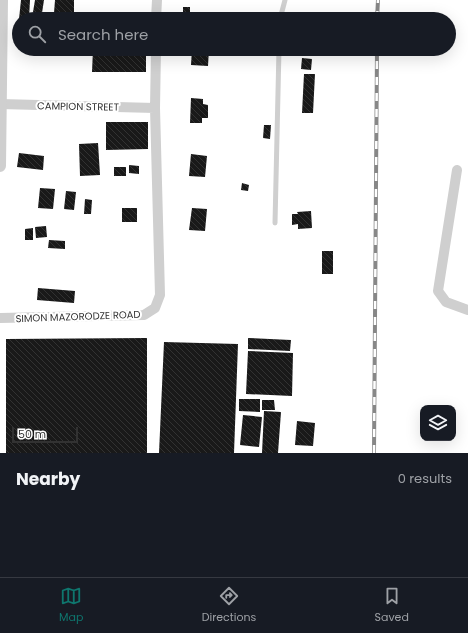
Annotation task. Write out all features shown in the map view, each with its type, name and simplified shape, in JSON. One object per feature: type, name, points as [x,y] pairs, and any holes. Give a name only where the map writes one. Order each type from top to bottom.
[{"type":"street","points":[[0,166],[2,0]]},
{"type":"street","points":[[156,12],[157,0]]},
{"type":"street","points":[[155,108],[156,56]]},
{"type":"street","name":"CAMPION STREET","points":[[0,104],[155,108]]},
{"type":"street","name":"SIMON MAZORODZE ROAD","points":[[0,318],[144,315],[155,308],[160,295],[155,108]]},
{"type":"street","points":[[458,170],[438,291],[446,302],[468,310]]},
{"type":"lane","points":[[282,12],[285,0]]},
{"type":"lane","points":[[275,223],[280,56]]},
{"type":"building","points":[[21,0],[30,0],[29,12],[20,12]]},
{"type":"building","points":[[35,0],[44,0],[42,12],[33,12]]},
{"type":"building","points":[[55,0],[74,0],[74,12],[54,12]]},
{"type":"building","points":[[183,7],[190,7],[190,12],[183,12]]},
{"type":"building","points":[[93,56],[146,56],[146,72],[92,72]]},
{"type":"building","points":[[192,56],[209,56],[208,66],[191,65]]},
{"type":"building","points":[[302,58],[312,59],[311,70],[301,69]]},
{"type":"building","points":[[304,74],[315,74],[313,113],[302,113]]},
{"type":"building","points":[[191,98],[203,99],[203,104],[208,105],[208,118],[202,118],[202,123],[190,123]]},
{"type":"building","points":[[106,122],[148,122],[148,149],[106,150]]},
{"type":"building","points":[[264,125],[271,125],[270,139],[263,138]]},
{"type":"building","points":[[98,143],[100,175],[80,176],[79,144]]},
{"type":"building","points":[[19,153],[44,156],[43,170],[17,167]]},
{"type":"building","points":[[191,154],[207,156],[205,177],[189,176]]},
{"type":"building","points":[[129,165],[139,166],[139,174],[129,173]]},
{"type":"building","points":[[114,167],[126,167],[126,176],[114,176]]},
{"type":"building","points":[[242,183],[249,185],[248,191],[241,190]]},
{"type":"building","points":[[40,188],[55,189],[53,209],[38,208]]},
{"type":"building","points":[[66,191],[76,192],[74,210],[64,209]]},
{"type":"building","points":[[85,199],[92,200],[91,214],[84,214]]},
{"type":"building","points":[[122,208],[137,208],[137,222],[122,222]]},
{"type":"building","points":[[192,208],[207,209],[205,231],[189,230]]},
{"type":"building","points":[[311,211],[312,228],[298,229],[298,224],[292,225],[292,214]]},
{"type":"building","points":[[46,226],[47,237],[36,238],[35,227]]},
{"type":"building","points":[[33,228],[33,240],[25,240],[25,229]]},
{"type":"building","points":[[49,240],[65,241],[65,249],[48,248]]},
{"type":"building","points":[[322,251],[333,251],[333,274],[322,274]]},
{"type":"building","points":[[38,288],[75,291],[74,303],[37,300]]},
{"type":"building","points":[[147,338],[147,453],[6,453],[6,339]]},
{"type":"building","points":[[248,338],[291,340],[290,351],[248,349]]},
{"type":"building","points":[[164,342],[238,344],[234,453],[159,453]]},
{"type":"building","points":[[248,351],[293,353],[292,396],[246,394]]},
{"type":"building","points":[[239,399],[260,399],[260,412],[239,411]]},
{"type":"building","points":[[262,400],[274,400],[275,410],[262,410]]},
{"type":"building","points":[[264,411],[281,412],[278,453],[262,453]]},
{"type":"building","points":[[243,415],[262,417],[259,447],[240,445]]},
{"type":"building","points":[[297,421],[315,423],[313,446],[295,445]]},
{"type":"railway","points":[[377,12],[378,0]]},
{"type":"railway","points":[[374,453],[377,56]]}]
